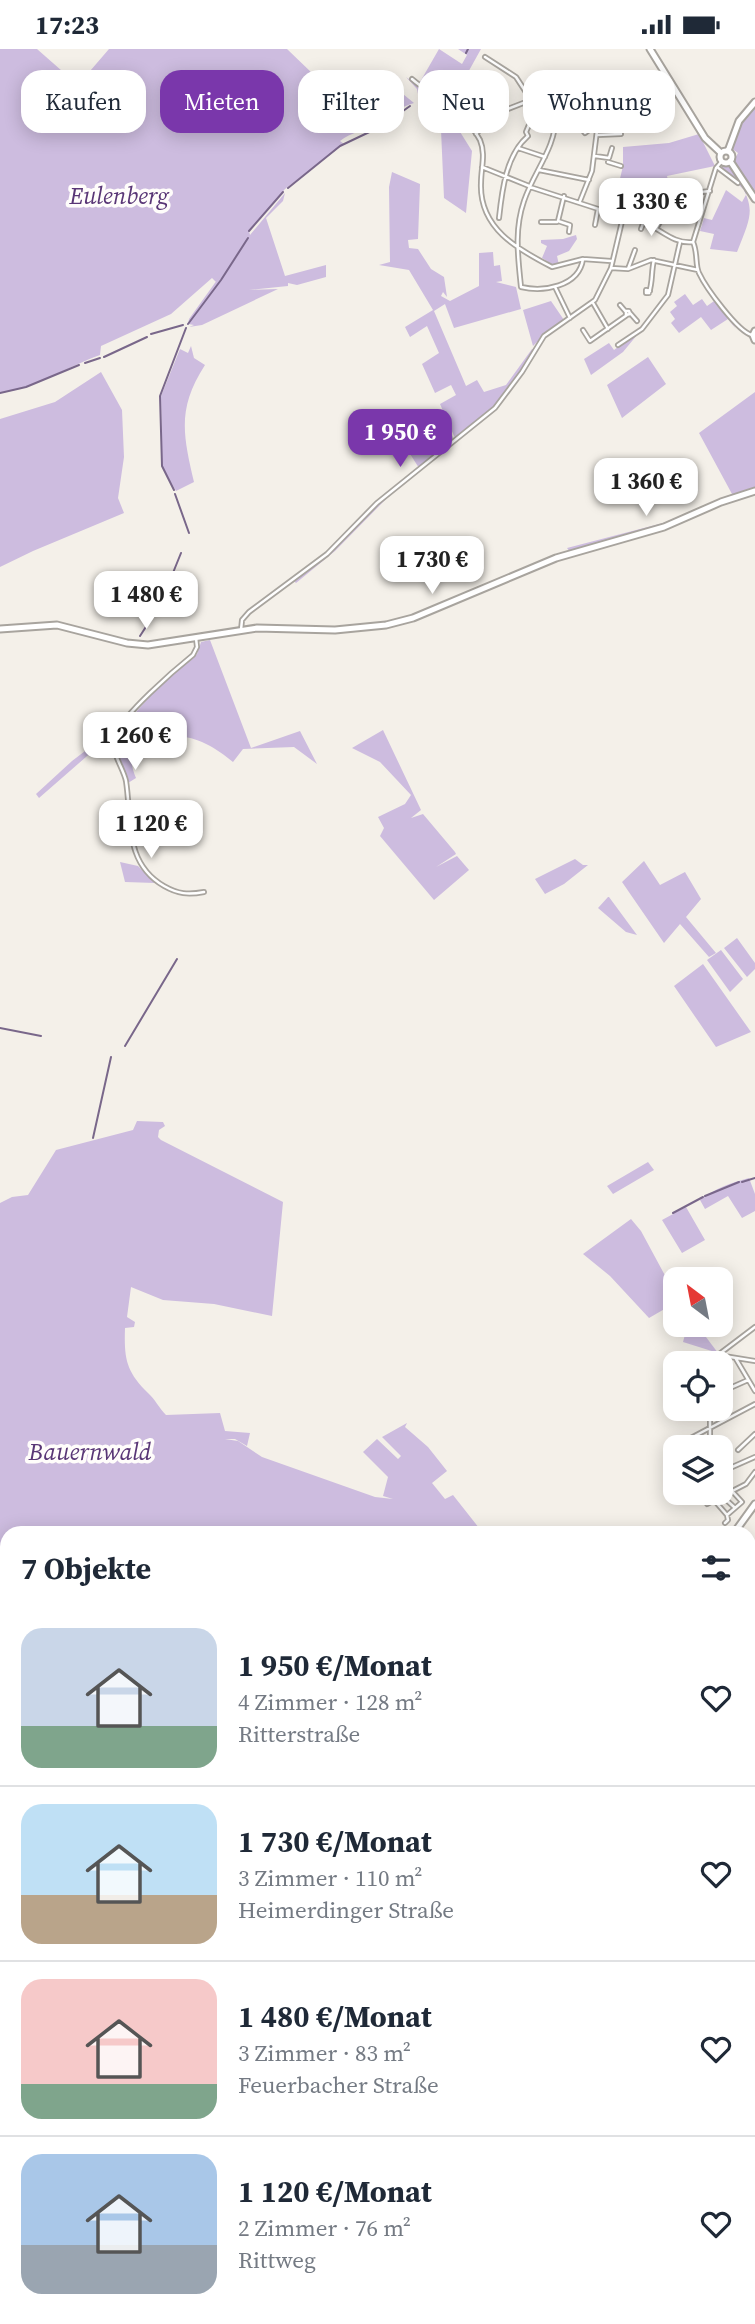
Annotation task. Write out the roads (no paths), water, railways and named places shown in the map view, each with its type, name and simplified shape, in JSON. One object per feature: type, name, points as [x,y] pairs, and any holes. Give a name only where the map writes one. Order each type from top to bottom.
[{"type":"main road","points":[[650,49],[705,138],[732,155],[730,162]]},
{"type":"main road","points":[[755,101],[739,121],[722,161],[730,162],[755,199]]},
{"type":"main road","points":[[0,629],[57,625],[127,643],[148,645],[241,630],[335,630],[402,621],[549,560],[664,527],[755,491]]},
{"type":"main road","points":[[739,1526],[755,1504]]},
{"type":"street","points":[[485,57],[519,79],[523,86]]},
{"type":"street","points":[[412,79],[451,109],[476,134],[483,148],[481,195],[484,209],[493,226],[516,247],[552,267],[583,259],[611,261]]},
{"type":"street","points":[[476,134],[495,114],[523,103]]},
{"type":"street","points":[[499,218],[505,177],[518,148],[528,136],[526,133]]},
{"type":"street","points":[[553,133],[550,147],[529,187],[522,210],[516,247],[521,286],[542,290],[555,287],[578,272],[583,259]]},
{"type":"street","points":[[580,201],[595,156],[597,133],[621,134]]},
{"type":"street","points":[[518,148],[545,157]]},
{"type":"street","points":[[608,161],[612,148]]},
{"type":"street","points":[[595,156],[621,166]]},
{"type":"street","points":[[722,161],[717,167],[694,242],[699,260],[698,270],[739,328],[754,336]]},
{"type":"street","points":[[482,167],[529,187],[580,201],[623,217],[644,221],[680,242],[694,242]]},
{"type":"street","points":[[717,167],[738,183]]},
{"type":"street","points":[[538,170],[589,180]]},
{"type":"street","points":[[657,227],[666,210],[678,198],[710,191]]},
{"type":"street","points":[[541,222],[556,224],[564,196]]},
{"type":"street","points":[[594,225],[598,209]]},
{"type":"street","points":[[241,630],[242,620],[249,613],[327,554],[377,503],[491,412],[516,381],[544,336],[593,303],[611,268],[623,217]]},
{"type":"street","points":[[558,221],[570,225],[569,232]]},
{"type":"street","points":[[641,229],[644,221]]},
{"type":"street","points":[[618,345],[642,330],[668,295],[680,242]]},
{"type":"street","points":[[628,269],[635,250]]},
{"type":"street","points":[[611,268],[628,269],[654,260],[698,270]]},
{"type":"street","points":[[650,291],[654,260]]},
{"type":"street","points":[[555,287],[570,318]]},
{"type":"street","points":[[593,303],[608,329]]},
{"type":"street","points":[[620,305],[637,321]]},
{"type":"street","points":[[583,330],[590,341],[628,313]]},
{"type":"street","points":[[196,638],[197,647],[192,655],[149,694],[116,733],[114,745],[125,778],[131,837],[141,867],[173,891],[187,895],[204,893]]},
{"type":"street","points":[[723,1351],[755,1328]]},
{"type":"street","points":[[733,1359],[755,1361]]},
{"type":"street","points":[[736,1359],[755,1391]]},
{"type":"street","points":[[733,1387],[748,1380]]},
{"type":"street","points":[[696,1435],[755,1404]]},
{"type":"street","points":[[711,1421],[711,1435]]},
{"type":"street","points":[[738,1450],[755,1434]]},
{"type":"street","points":[[733,1467],[755,1457]]},
{"type":"street","points":[[733,1490],[753,1480],[755,1473]]},
{"type":"street","points":[[727,1515],[742,1502],[733,1492]]},
{"type":"street","points":[[718,1505],[727,1515],[728,1520],[725,1523]]},
{"type":"waterway","points":[[466,53],[468,49]]},
{"type":"waterway","points":[[288,188],[340,146],[382,126],[410,106]]},
{"type":"waterway","points":[[249,231],[283,192]]},
{"type":"waterway","points":[[188,324],[248,238]]},
{"type":"waterway","points":[[151,334],[183,325]]},
{"type":"waterway","points":[[174,490],[162,466],[160,396],[186,328]]},
{"type":"waterway","points":[[104,357],[147,337]]},
{"type":"waterway","points":[[85,363],[100,358]]},
{"type":"waterway","points":[[0,393],[26,387],[79,365]]},
{"type":"waterway","points":[[175,494],[189,533]]},
{"type":"waterway","points":[[140,636],[160,605],[181,553]]},
{"type":"waterway","points":[[125,1046],[177,959]]},
{"type":"waterway","points":[[0,1028],[41,1036]]},
{"type":"waterway","points":[[93,1138],[111,1057]]},
{"type":"waterway","points":[[742,1182],[755,1178]]},
{"type":"waterway","points":[[705,1196],[739,1182]]},
{"type":"waterway","points":[[673,1213],[703,1197]]},
{"type":"park label","name":"Eulenberg","points":[[119,196]]},
{"type":"park label","name":"Bauernwald","points":[[90,1452]]}]
